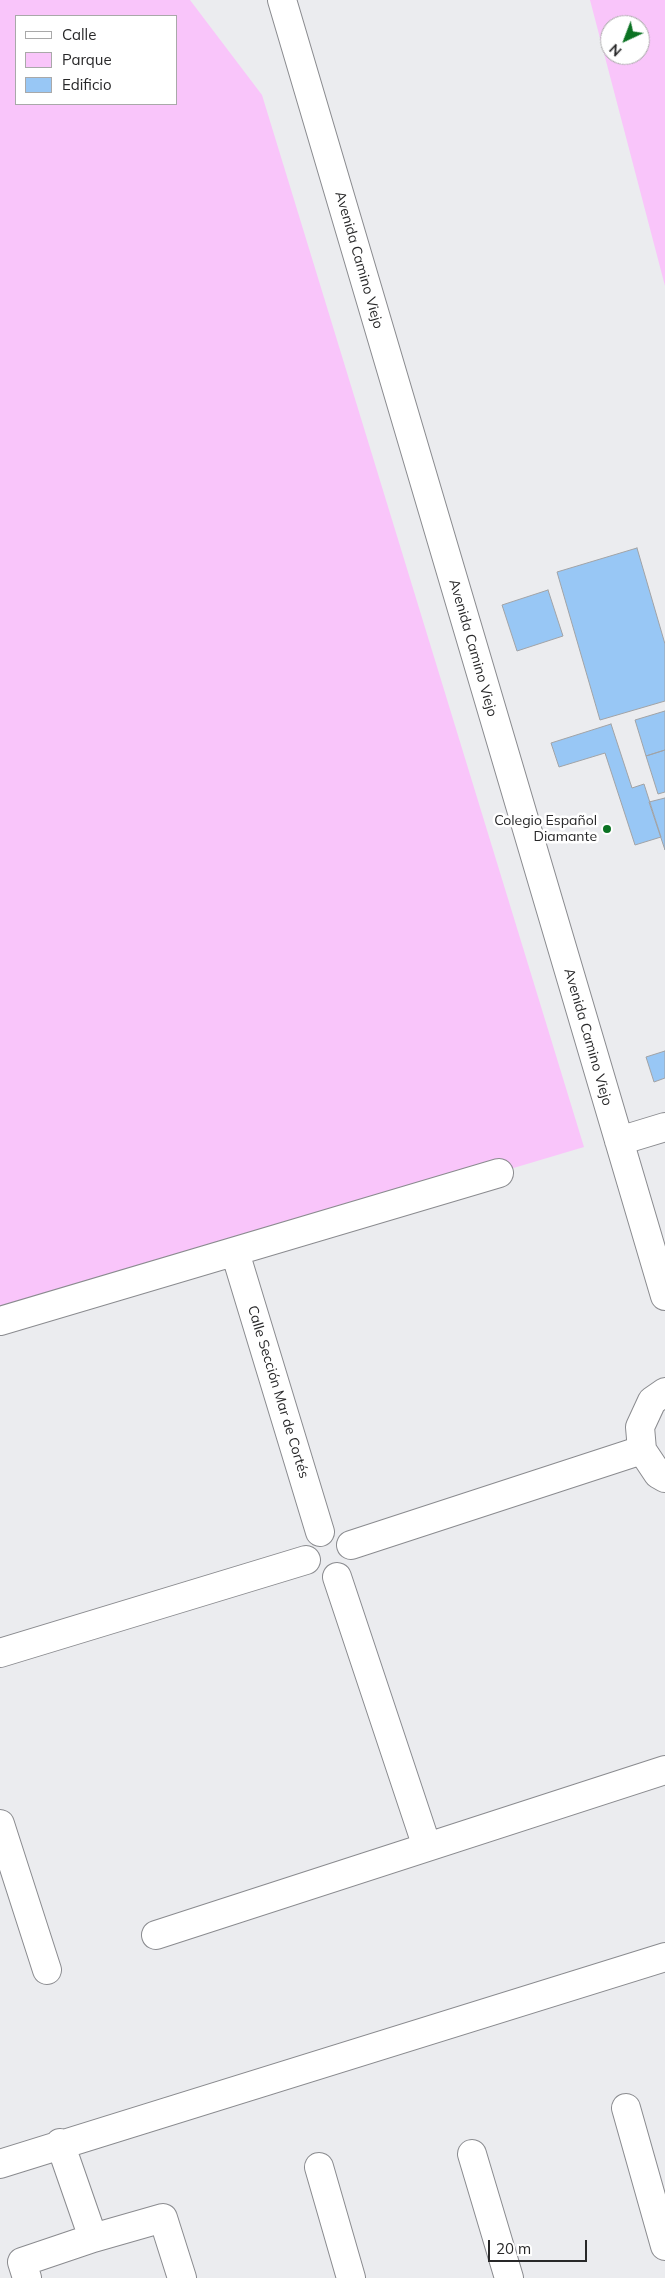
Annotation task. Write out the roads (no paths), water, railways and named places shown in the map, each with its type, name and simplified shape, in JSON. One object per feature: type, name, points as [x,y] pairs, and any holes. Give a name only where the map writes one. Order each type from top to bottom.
[{"type":"street","name":"Avenida Camino Viejo","points":[[282,0],[665,1296]]},
{"type":"street","points":[[619,1141],[665,1127]]},
{"type":"street","points":[[0,1322],[499,1173]]},
{"type":"street","name":"Calle Sección Mar de Cortés","points":[[235,1252],[320,1532]]},
{"type":"street","points":[[665,1392],[652,1401],[640,1427],[642,1450],[658,1474],[665,1478]]},
{"type":"street","points":[[351,1545],[642,1450]]},
{"type":"street","points":[[333,1529],[342,1534],[351,1545],[352,1558],[337,1577],[325,1577],[313,1571],[306,1560],[306,1548],[310,1540],[320,1532],[333,1529]]},
{"type":"street","points":[[0,1652],[306,1560]]},
{"type":"street","points":[[337,1577],[427,1847]]},
{"type":"street","points":[[156,1935],[665,1770]]},
{"type":"street","points":[[0,1824],[47,1970]]},
{"type":"street","points":[[0,2164],[60,2143],[665,1957]]},
{"type":"street","points":[[626,2108],[665,2246]]},
{"type":"street","points":[[60,2143],[93,2238]]},
{"type":"street","points":[[472,2154],[509,2278]]},
{"type":"street","points":[[319,2168],[351,2278]]},
{"type":"street","points":[[24,2270],[93,2238],[163,2218],[182,2278]]},
{"type":"place","name":"Colegio Español Diamante","points":[[607,829]]}]
